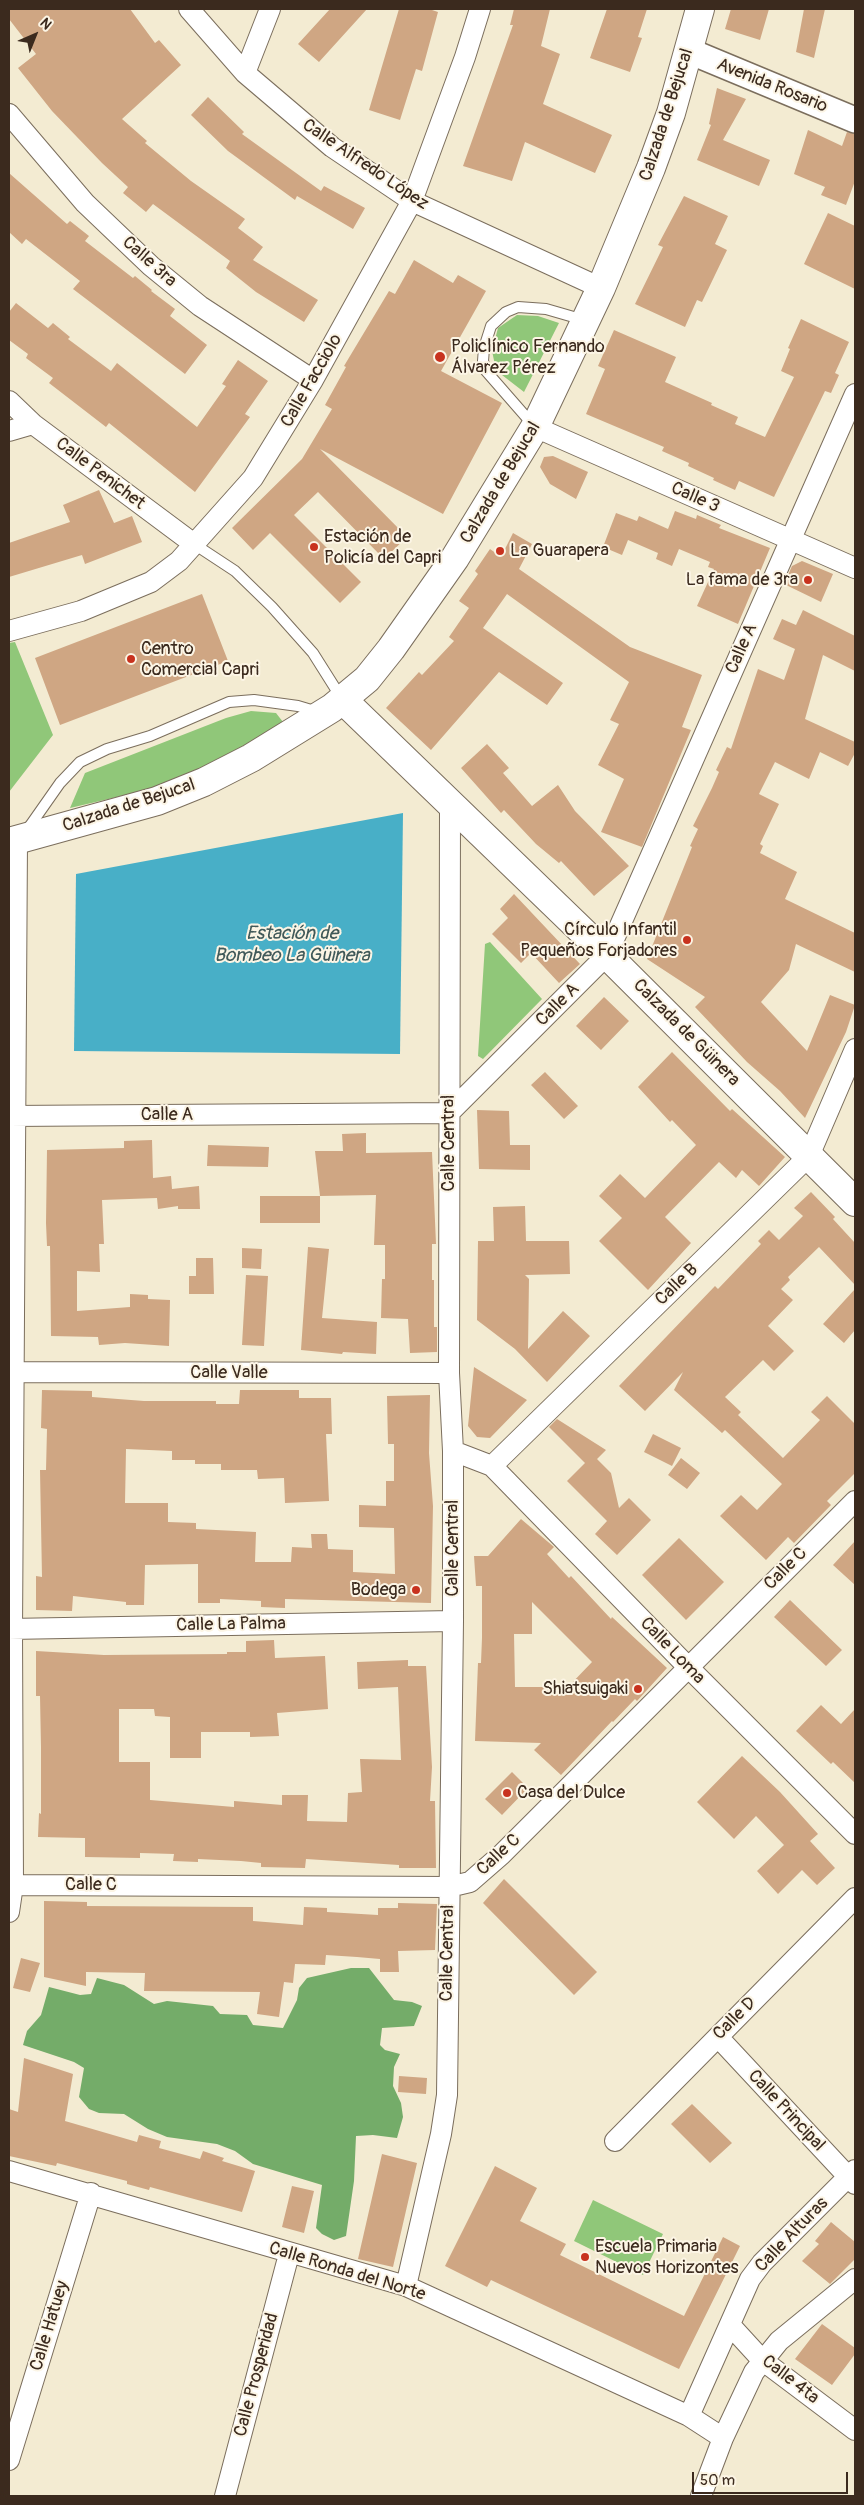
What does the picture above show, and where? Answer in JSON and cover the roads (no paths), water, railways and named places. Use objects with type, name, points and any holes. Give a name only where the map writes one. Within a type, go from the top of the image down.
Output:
[{"type":"main road","name":"Calzada de Bejucal","points":[[13,842],[157,801],[204,782],[251,758],[333,707],[367,679],[417,613],[494,498],[535,427],[601,288],[651,168],[671,112],[700,9]]},
{"type":"main road","name":"Calzada de Güinera","points":[[333,707],[450,805],[607,955],[855,1202]]},
{"type":"street","name":"Calle Alfredo López","points":[[188,9],[244,73],[332,147],[412,201],[601,288]]},
{"type":"street","points":[[244,73],[270,9]]},
{"type":"street","name":"Calle Facciolo","points":[[9,631],[81,611],[151,582],[179,560],[253,478],[313,380],[412,201],[465,58],[480,9]]},
{"type":"street","name":"Avenida Rosario","points":[[689,52],[855,120]]},
{"type":"street","name":"Calle 3ra","points":[[9,114],[86,203],[151,266],[200,306],[313,380]]},
{"type":"street","name":"Calle A","points":[[12,1116],[449,1113],[607,955],[855,394]]},
{"type":"street","name":"Calle Penichet","points":[[9,401],[33,424],[194,544]]},
{"type":"street","points":[[9,431],[33,424]]},
{"type":"street","name":"Calle 3","points":[[535,427],[790,541],[855,568]]},
{"type":"street","name":"Calle Central","points":[[406,2286],[441,2134],[447,2095],[453,1621],[452,1451],[449,1373],[450,805]]},
{"type":"street","points":[[9,1912],[11,1885],[13,842]]},
{"type":"street","name":"Calle B","points":[[492,1466],[809,1156],[855,1049]]},
{"type":"street","name":"Calle Valle","points":[[11,1372],[449,1373]]},
{"type":"street","points":[[452,1451],[492,1466]]},
{"type":"street","name":"Calle Loma","points":[[492,1466],[688,1667],[855,1834]]},
{"type":"street","name":"Calle C","points":[[11,1885],[449,1887],[470,1882],[501,1855],[855,1501]]},
{"type":"street","name":"Calle La Palma","points":[[10,1629],[453,1621]]},
{"type":"street","name":"Calle D","points":[[615,2141],[855,1898]]},
{"type":"street","name":"Calle Principal","points":[[718,2037],[853,2177]]},
{"type":"street","name":"Calle Ronda del Norte","points":[[9,2171],[91,2193],[289,2254],[406,2286],[689,2416],[723,2438]]},
{"type":"street","name":"Calle Alturas","points":[[689,2416],[750,2279],[762,2263],[853,2177]]},
{"type":"street","name":"Calle Hatuey","points":[[9,2460],[91,2193]]},
{"type":"street","name":"Calle Prosperidad","points":[[225,2496],[289,2254]]},
{"type":"street","points":[[701,2496],[723,2438],[754,2372],[762,2360],[779,2341],[855,2278]]},
{"type":"street","name":"Calle 4ta","points":[[730,2325],[762,2360],[855,2430]]},
{"type":"lane","points":[[535,427],[486,371],[483,361],[484,348],[491,326],[506,312],[518,307],[546,309],[585,320]]},
{"type":"lane","points":[[13,842],[34,822],[60,783],[80,762],[107,749],[150,736],[229,702],[263,701],[298,706],[333,707],[313,653],[272,607],[235,571],[194,544]]},
{"type":"water","name":"Estación de Bombeo La Güinera","points":[[403,813],[400,1054],[74,1051],[76,874]]},
{"type":"place","name":"Policlínico Fernando Álvarez Pérez","points":[[440,357]]},
{"type":"place","name":"Estación de Policía del Capri","points":[[314,547]]},
{"type":"place","name":"La Guarapera","points":[[500,551]]},
{"type":"place","name":"La fama de 3ra","points":[[808,580]]},
{"type":"place","name":"Centro Comercial Capri","points":[[131,659]]},
{"type":"place","name":"Círculo Infantil Pequeños Forjadores","points":[[687,940]]},
{"type":"place","name":"Bodega","points":[[416,1590]]},
{"type":"place","name":"Shiatsuigaki","points":[[638,1689]]},
{"type":"place","name":"Casa del Dulce","points":[[507,1793]]},
{"type":"place","name":"Escuela Primaria Nuevos Horizontes","points":[[585,2257]]}]
